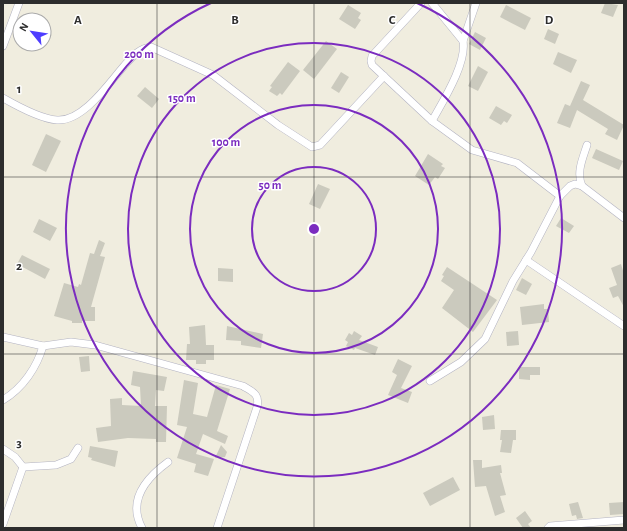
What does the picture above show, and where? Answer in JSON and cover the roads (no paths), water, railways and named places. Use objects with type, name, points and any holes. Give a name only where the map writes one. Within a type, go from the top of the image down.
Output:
[{"type":"street","points":[[3,46],[19,3]]},
{"type":"street","points":[[421,3],[372,56],[370,61],[372,65],[432,122],[472,150],[517,163],[560,196]]},
{"type":"street","points":[[432,3],[463,41]]},
{"type":"street","points":[[432,122],[462,60],[464,48],[463,41],[476,3]]},
{"type":"street","points":[[3,98],[44,117],[58,120],[69,118],[84,111],[135,55],[144,48],[151,47],[213,75],[278,125],[312,147],[320,145],[384,76]]},
{"type":"street","points":[[582,186],[580,181],[580,169],[587,145]]},
{"type":"street","points":[[430,381],[461,362],[485,339],[513,281],[526,260],[560,196],[570,186],[575,184],[582,186],[624,217]]},
{"type":"street","points":[[526,260],[624,326]]},
{"type":"street","points":[[3,337],[43,346],[71,342],[95,345],[243,386],[256,394],[259,400],[257,407],[217,528]]},
{"type":"street","points":[[3,400],[21,385],[38,363],[43,346]]},
{"type":"street","points":[[23,467],[56,465],[71,459],[78,448]]},
{"type":"street","points":[[3,449],[15,457],[23,467]]},
{"type":"street","points":[[142,528],[138,522],[136,501],[142,487],[168,462]]},
{"type":"street","points":[[3,524],[5,514],[23,467]]},
{"type":"street","points":[[548,528],[550,526],[624,520]]}]
